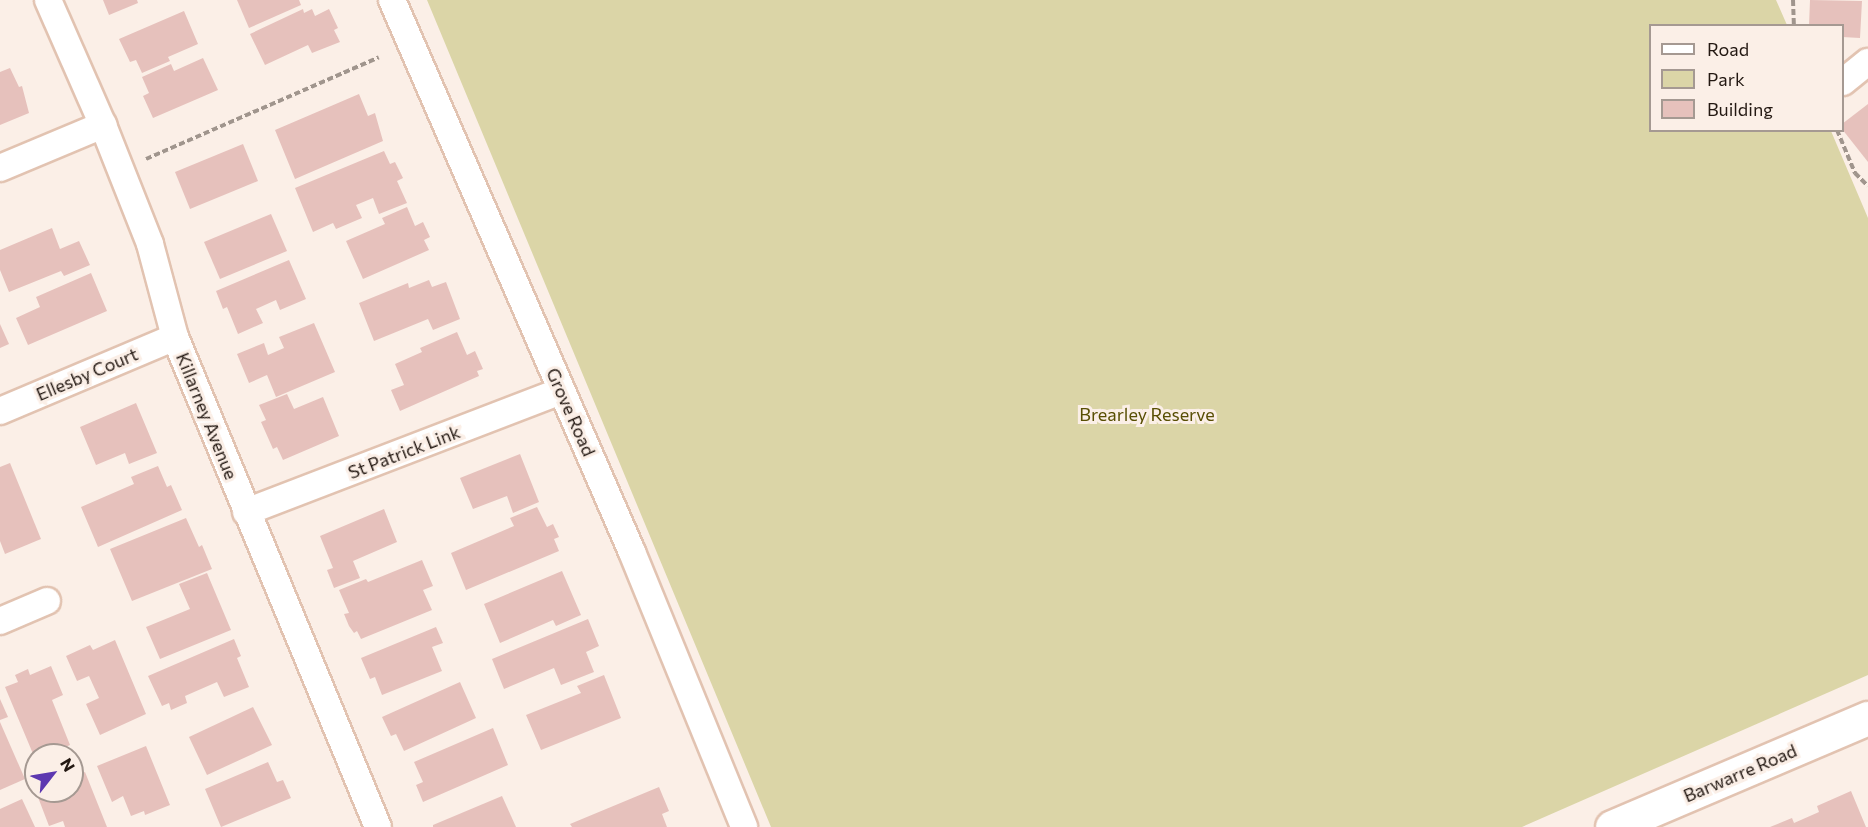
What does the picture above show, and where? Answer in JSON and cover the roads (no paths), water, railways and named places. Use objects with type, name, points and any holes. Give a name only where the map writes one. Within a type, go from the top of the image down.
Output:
[{"type":"street","name":"Killarney Avenue","points":[[48,0],[103,125],[150,244],[175,337],[378,827]]},
{"type":"street","name":"Grove Road","points":[[392,0],[632,552],[744,827]]},
{"type":"street","points":[[1844,81],[1868,62]]},
{"type":"street","points":[[0,168],[103,125]]},
{"type":"street","name":"Ellesby Court","points":[[0,411],[175,337]]},
{"type":"street","name":"St Patrick Link","points":[[246,512],[562,391]]},
{"type":"street","points":[[0,621],[47,601]]},
{"type":"street","name":"Barwarre Road","points":[[1612,827],[1868,718]]},
{"type":"park label","name":"Brearley Reserve","points":[[1147,414]]}]
